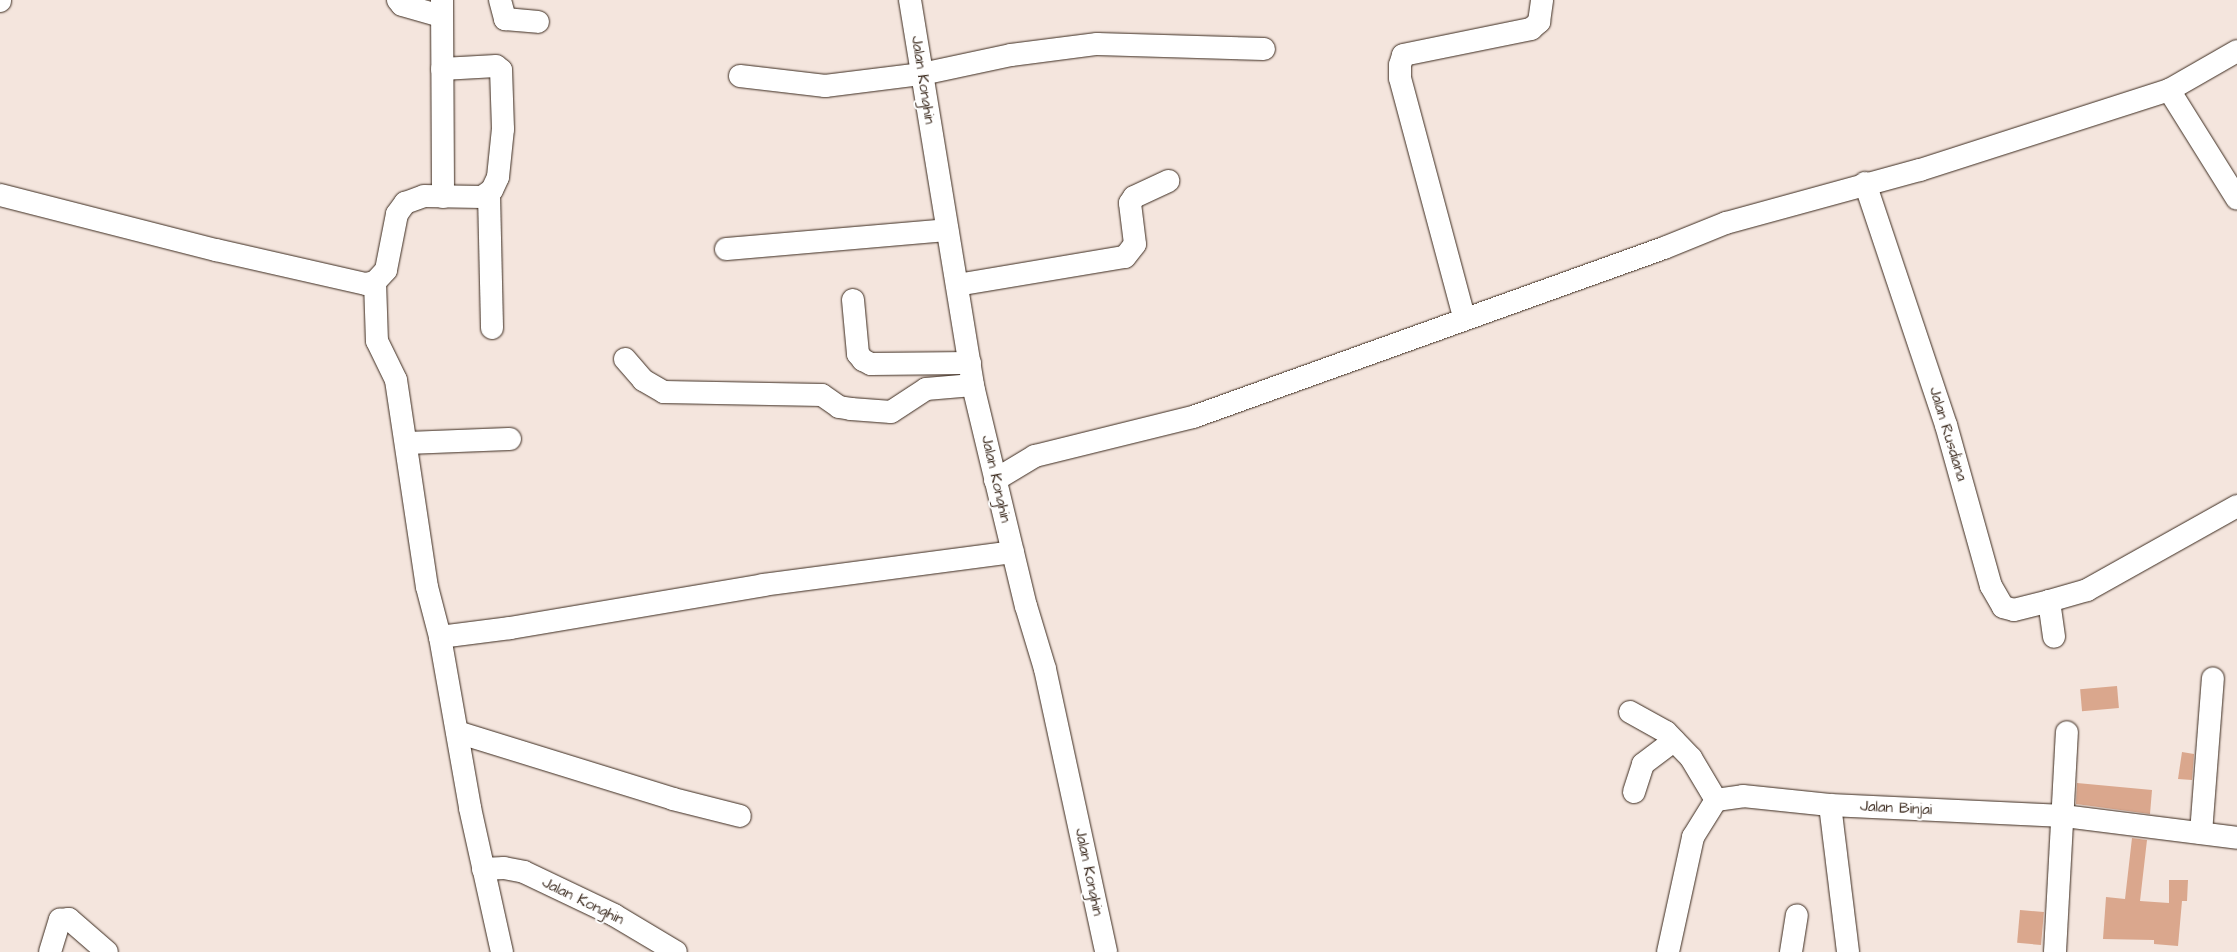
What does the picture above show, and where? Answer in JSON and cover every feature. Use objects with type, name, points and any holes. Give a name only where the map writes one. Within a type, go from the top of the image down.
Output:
[{"type":"street","points":[[398,0],[402,5],[442,8],[443,197]]},
{"type":"street","points":[[500,0],[505,19],[538,22]]},
{"type":"street","name":"Jalan Konghin","points":[[910,0],[973,385],[994,480],[1045,669],[1106,952]]},
{"type":"street","points":[[1464,317],[1400,78],[1400,65],[1403,55],[1531,29],[1540,22],[1542,0]]},
{"type":"street","points":[[740,76],[825,86],[922,74],[1011,55],[1097,44],[1264,49]]},
{"type":"street","points":[[994,480],[1035,456],[1193,416],[1464,317],[1664,248],[1726,222],[1865,183],[1920,170],[2169,90],[2237,51]]},
{"type":"street","points":[[442,69],[496,66],[500,70],[503,129],[500,168],[489,194],[492,328]]},
{"type":"street","points":[[2169,90],[2237,199]]},
{"type":"street","points":[[957,285],[1125,257],[1135,244],[1130,203],[1134,197],[1168,181]]},
{"type":"street","name":"Jalan Rusdiana","points":[[1865,183],[1946,425],[1991,586],[2003,607],[2014,610],[2049,602],[2086,590],[2237,506]]},
{"type":"street","points":[[0,195],[216,250],[366,284],[376,282],[386,270],[400,208],[410,199],[419,196],[443,197],[489,194]]},
{"type":"street","points":[[726,249],[947,230]]},
{"type":"street","points":[[376,282],[377,341],[396,380],[428,587],[440,637],[483,869],[502,952]]},
{"type":"street","points":[[853,300],[858,354],[863,360],[871,364],[970,363]]},
{"type":"street","points":[[625,360],[643,380],[664,392],[822,395],[839,407],[891,412],[926,389],[973,385]]},
{"type":"street","points":[[406,442],[510,439]]},
{"type":"street","points":[[440,637],[510,628],[763,585],[1013,552]]},
{"type":"street","points":[[2049,602],[2054,637]]},
{"type":"street","points":[[2201,833],[2214,678]]},
{"type":"street","points":[[1630,712],[1666,732],[1691,758],[1716,800],[1693,837],[1668,952]]},
{"type":"street","points":[[457,732],[673,799],[740,816]]},
{"type":"street","points":[[2055,952],[2064,816],[2067,732]]},
{"type":"street","points":[[1634,792],[1643,764],[1674,741]]},
{"type":"street","name":"Jalan Binjai","points":[[1716,800],[1743,796],[1830,805],[2064,816],[2237,838]]},
{"type":"street","points":[[1830,805],[1848,952]]},
{"type":"street","name":"Jalan Konghin","points":[[483,869],[504,868],[524,872],[614,915],[676,952]]},
{"type":"street","points":[[1791,952],[1797,915]]},
{"type":"street","points":[[50,952],[60,920],[69,919],[107,952]]},
{"type":"building","points":[[2117,686],[2119,708],[2082,711],[2080,689]]},
{"type":"building","points":[[2182,752],[2194,754],[2192,780],[2178,779]]},
{"type":"building","points":[[2077,783],[2152,790],[2150,814],[2076,804]]},
{"type":"building","points":[[2132,838],[2147,840],[2140,901],[2169,903],[2169,880],[2188,880],[2187,901],[2182,901],[2178,946],[2154,944],[2154,940],[2103,939],[2106,897],[2125,899]]},
{"type":"building","points":[[2020,910],[2044,912],[2041,945],[2017,943]]}]
